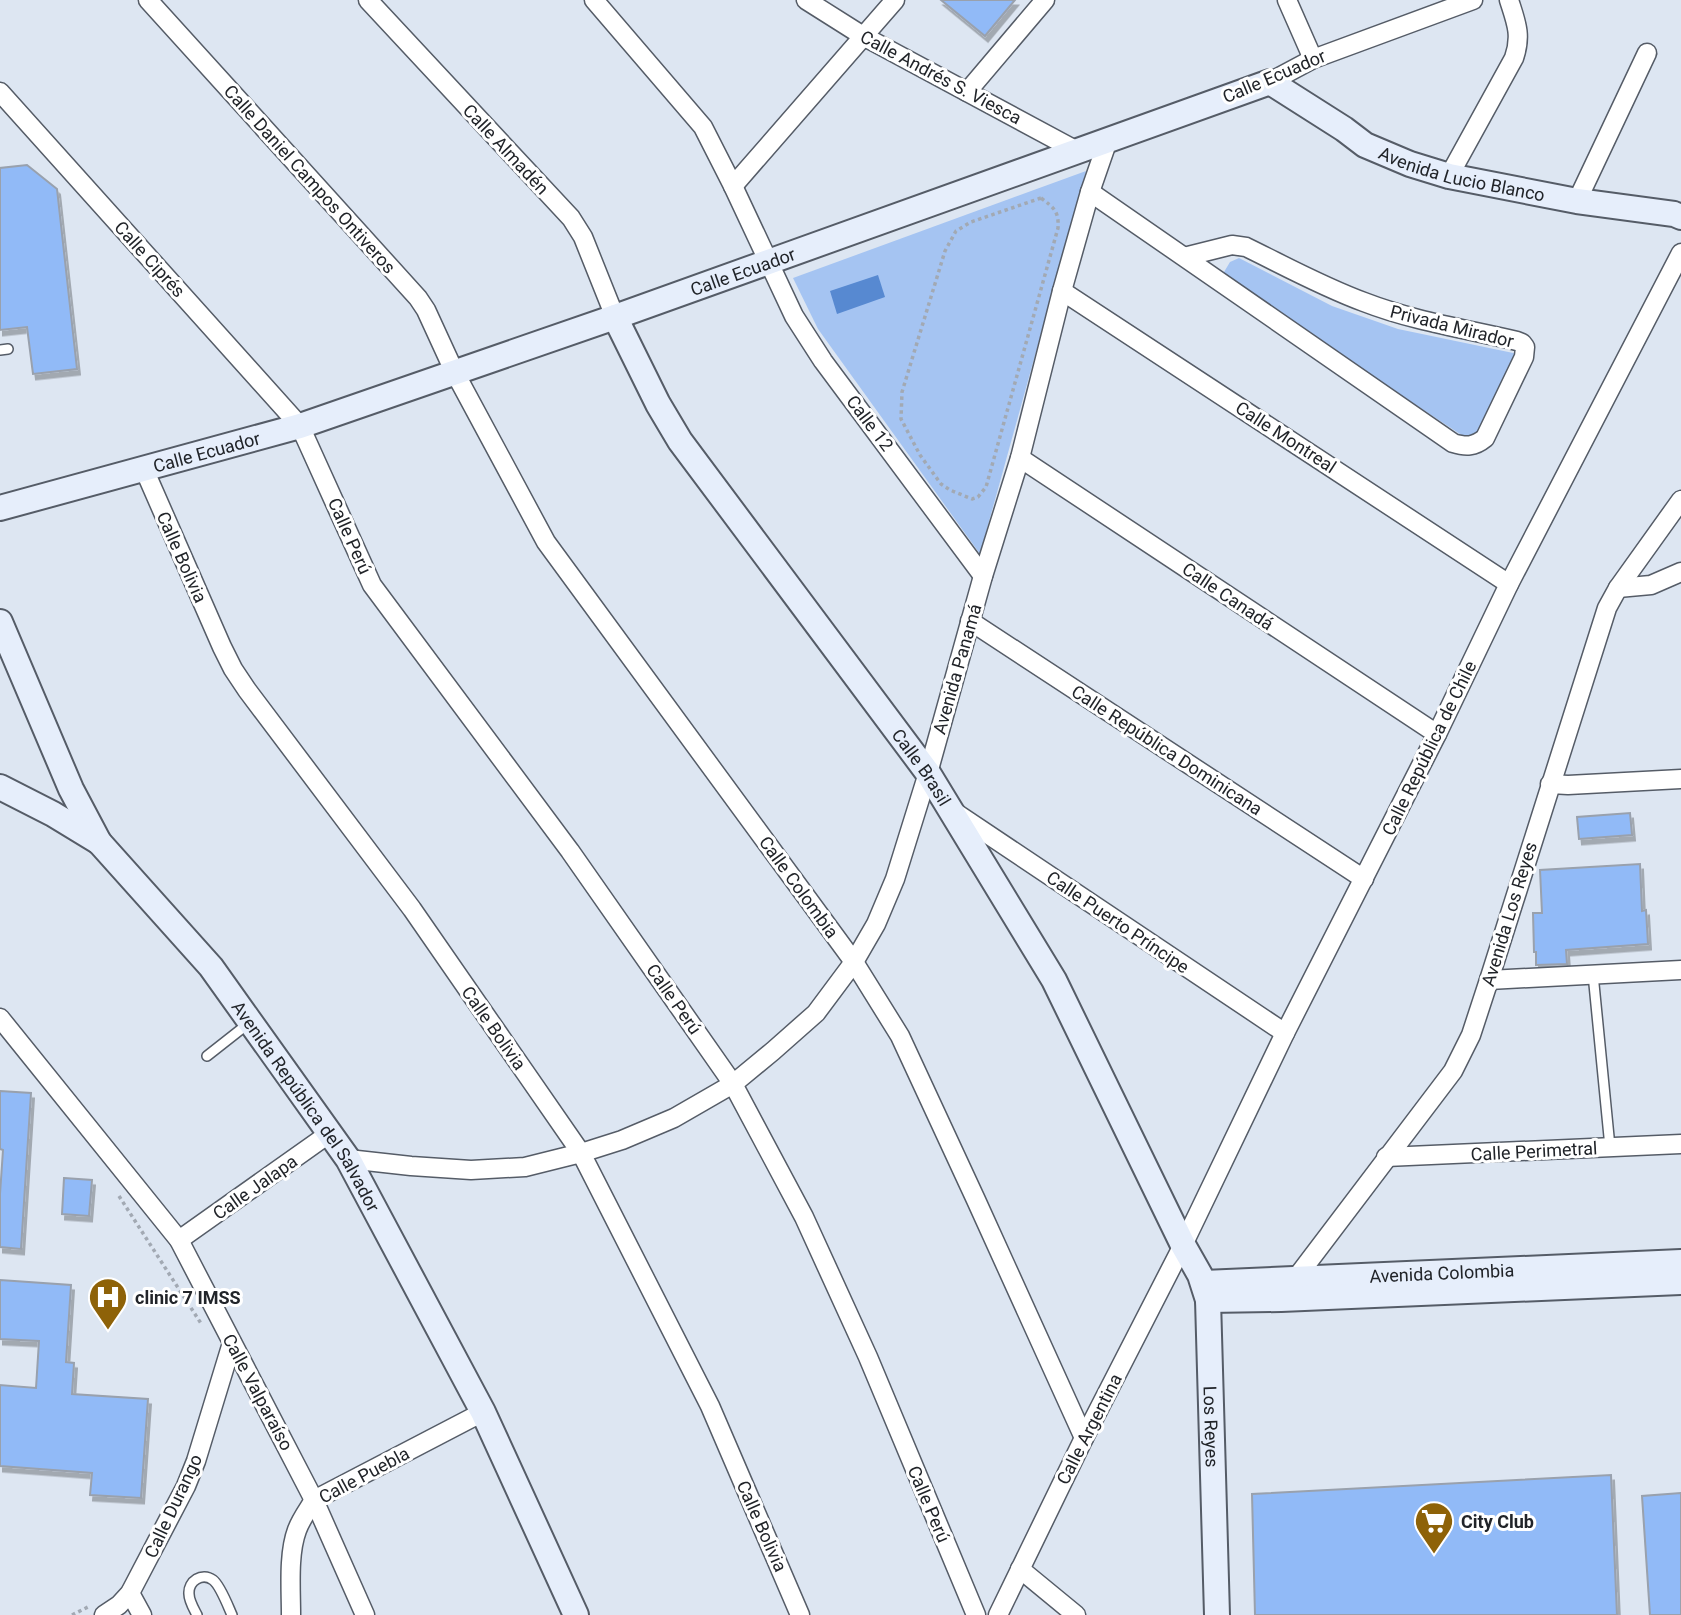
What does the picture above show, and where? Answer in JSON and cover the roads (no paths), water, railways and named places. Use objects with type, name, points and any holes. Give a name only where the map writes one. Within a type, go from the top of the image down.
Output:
[{"type":"street","name":"Calle Daniel Campos Ontiveros","points":[[148,0],[418,298],[454,371]]},
{"type":"street","points":[[374,6],[393,0]]},
{"type":"street","name":"Calle 12","points":[[594,0],[703,127],[794,316],[823,361],[983,576]]},
{"type":"street","name":"Calle Andrés S. Viesca","points":[[806,0],[863,36],[1077,151]]},
{"type":"street","points":[[733,186],[895,0]]},
{"type":"street","points":[[967,92],[1045,0]]},
{"type":"street","points":[[1287,0],[1313,59]]},
{"type":"street","name":"Calle Ecuador","points":[[0,508],[300,426],[615,317],[1270,82],[1313,59],[1473,0]]},
{"type":"street","points":[[1449,176],[1514,58],[1519,39],[1509,0]]},
{"type":"street","name":"Calle Almadén","points":[[374,6],[570,218],[583,237],[615,317]]},
{"type":"street","points":[[1577,201],[1647,53]]},
{"type":"street","name":"Avenida Lucio Blanco","points":[[1270,82],[1365,145],[1410,164],[1449,176],[1577,201],[1679,214]]},
{"type":"street","name":"Calle Ciprés","points":[[0,92],[300,426]]},
{"type":"street","name":"Avenida Panamá","points":[[348,1159],[471,1170],[525,1167],[622,1140],[674,1118],[733,1084],[816,1013],[854,962],[876,924],[895,879],[928,773],[983,576],[1020,458],[1090,192],[1108,139]]},
{"type":"street","name":"Privada Mirador","points":[[1090,192],[1184,257],[1453,443],[1465,447],[1485,438],[1524,357],[1525,347],[1517,341],[1366,303],[1246,247],[1232,245],[1184,257]]},
{"type":"street","name":"Calle República de Chile","points":[[1183,1245],[1285,1033],[1437,734],[1509,584],[1681,253]]},
{"type":"street","name":"Calle Montreal","points":[[1062,291],[1509,584]]},
{"type":"street","name":"Calle Brasil","points":[[615,317],[657,404],[680,441],[928,773],[951,810],[1054,980],[1183,1245]]},
{"type":"street","name":"Calle Colombia","points":[[454,371],[546,542],[854,962],[906,1048],[1084,1438]]},
{"type":"street","name":"Calle Perú","points":[[300,426],[372,585],[570,851],[733,1084],[810,1230],[976,1615]]},
{"type":"street","name":"Calle Canadá","points":[[1020,458],[1437,734]]},
{"type":"street","name":"Calle Bolivia","points":[[144,469],[222,647],[240,680],[412,909],[581,1153],[710,1406],[800,1615]]},
{"type":"street","name":"Avenida Los Reyes","points":[[1288,1289],[1453,1071],[1471,1035],[1601,623],[1618,588],[1681,500]]},
{"type":"street","points":[[1618,588],[1651,585],[1681,572]]},
{"type":"street","name":"Calle República Dominicana","points":[[970,621],[1364,879]]},
{"type":"street","name":"Avenida República del Salvador","points":[[0,622],[71,789],[99,842],[211,967],[348,1159],[483,1412],[576,1615]]},
{"type":"street","points":[[1550,784],[1681,779]]},
{"type":"street","points":[[0,787],[53,814],[99,842]]},
{"type":"street","name":"Calle Puerto Príncipe","points":[[951,810],[1285,1033]]},
{"type":"street","points":[[1489,980],[1681,970]]},
{"type":"street","name":"Calle Valparaíso","points":[[0,1018],[179,1240],[314,1500],[365,1615]]},
{"type":"street","name":"Calle Jalapa","points":[[179,1240],[330,1133]]},
{"type":"street","name":"Calle Perimetral","points":[[1386,1157],[1681,1144]]},
{"type":"street","name":"Los Reyes","points":[[1183,1245],[1206,1291],[1217,1615]]},
{"type":"street","name":"Calle Argentina","points":[[998,1615],[1084,1438],[1183,1245]]},
{"type":"street","name":"Avenida Colombia","points":[[1288,1289],[1681,1262]]},
{"type":"street","name":"Avenida Colombia","points":[[1206,1291],[1681,1282]]},
{"type":"street","name":"Calle Durango","points":[[98,1610],[119,1605],[130,1593],[186,1486],[232,1343]]},
{"type":"street","name":"Calle Puebla","points":[[290,1615],[296,1533],[314,1500],[483,1412]]},
{"type":"street","points":[[1020,1569],[1076,1615]]},
{"type":"street","points":[[130,1593],[142,1615]]},
{"type":"lane","points":[[1593,974],[1610,1147]]},
{"type":"lane","points":[[208,1056],[250,1022]]},
{"type":"lane","points":[[193,1614],[188,1596],[194,1580],[201,1577],[216,1582],[232,1615]]},
{"type":"place","name":"clinic 7 IMSS","points":[[108,1331]]},
{"type":"place","name":"City Club","points":[[1434,1555]]}]
